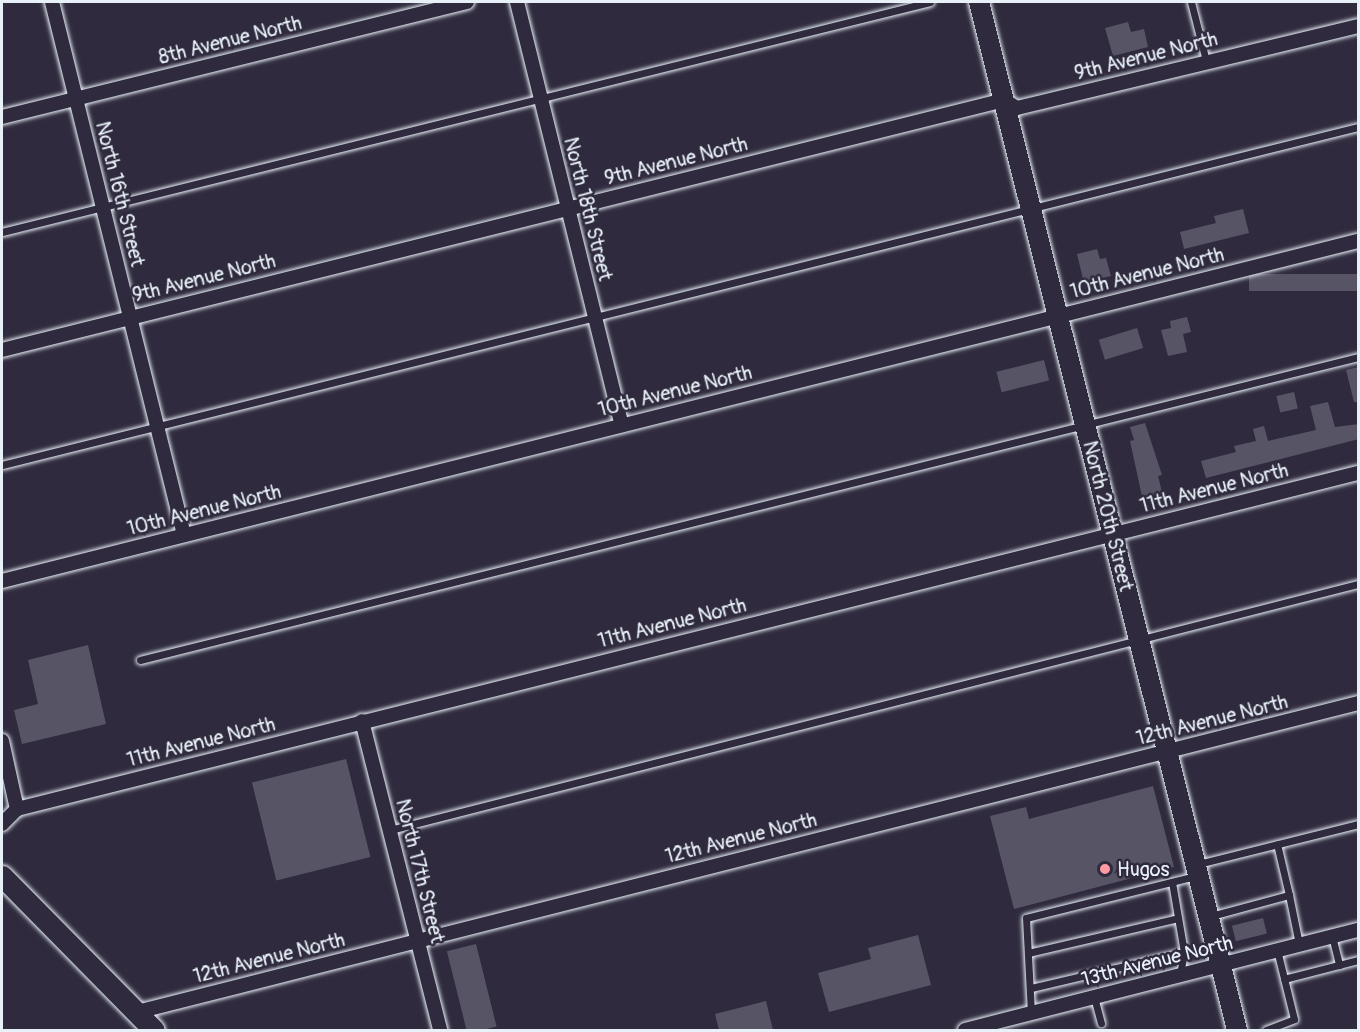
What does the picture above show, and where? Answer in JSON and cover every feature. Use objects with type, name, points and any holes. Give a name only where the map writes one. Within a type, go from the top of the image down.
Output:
[{"type":"main road","points":[[2,876],[133,1013],[154,1030]]},
{"type":"street","name":"North 16th Street","points":[[52,2],[184,535]]},
{"type":"street","name":"8th Avenue North","points":[[2,117],[467,2]]},
{"type":"street","name":"North 18th Street","points":[[517,2],[622,425]]},
{"type":"street","name":"North 20th Street","points":[[979,2],[1237,1030]]},
{"type":"street","name":"9th Avenue North","points":[[2,350],[1004,100],[1017,108],[1359,26]]},
{"type":"street","name":"10th Avenue North","points":[[2,580],[1359,241]]},
{"type":"street","name":"11th Avenue North","points":[[17,809],[1359,472]]},
{"type":"street","name":"12th Avenue North","points":[[133,1013],[1359,704]]},
{"type":"street","name":"North 17th Street","points":[[362,722],[440,1030]]},
{"type":"street","points":[[2,741],[17,809],[2,824]]},
{"type":"street","name":"13th Avenue North","points":[[966,1030],[1359,930]]},
{"type":"lane","points":[[2,232],[930,2]]},
{"type":"lane","points":[[1191,2],[1206,61]]},
{"type":"lane","points":[[2,465],[1359,127]]},
{"type":"lane","points":[[140,660],[1359,357]]},
{"type":"lane","points":[[390,830],[1359,584]]},
{"type":"lane","points":[[1031,1013],[1026,918],[1172,882],[1197,870],[1277,844],[1359,824]]},
{"type":"lane","points":[[1277,844],[1299,944]]},
{"type":"lane","points":[[1172,882],[1184,952],[1180,975]]},
{"type":"lane","points":[[1209,916],[1289,895]]},
{"type":"lane","points":[[1028,953],[1178,918]]},
{"type":"lane","points":[[1332,936],[1339,964]]},
{"type":"lane","points":[[1265,1030],[1294,1019],[1277,950]]},
{"type":"lane","points":[[1031,988],[1184,952]]},
{"type":"lane","points":[[1284,979],[1359,960]]},
{"type":"lane","points":[[1094,997],[1101,1023]]},
{"type":"building","points":[[1128,22],[1131,32],[1144,29],[1148,47],[1113,56],[1105,28]]},
{"type":"building","points":[[1243,209],[1249,233],[1184,249],[1180,232],[1216,223],[1214,216]]},
{"type":"building","points":[[1097,249],[1100,259],[1106,258],[1111,276],[1084,283],[1077,254]]},
{"type":"building","points":[[1249,274],[1358,274],[1358,291],[1249,291]]},
{"type":"building","points":[[1187,317],[1191,332],[1183,334],[1187,352],[1168,356],[1161,330],[1171,328],[1170,321]]},
{"type":"building","points":[[1137,328],[1143,348],[1105,360],[1099,340]]},
{"type":"building","points":[[1044,360],[1049,380],[1002,392],[996,372]]},
{"type":"building","points":[[1359,367],[1359,402],[1354,402],[1346,370]]},
{"type":"building","points":[[1294,392],[1298,409],[1280,413],[1276,396]]},
{"type":"building","points":[[1328,402],[1335,427],[1359,424],[1359,439],[1206,478],[1201,461],[1236,452],[1234,446],[1256,441],[1253,429],[1264,426],[1268,441],[1316,430],[1310,406]]},
{"type":"building","points":[[1145,423],[1162,475],[1158,476],[1163,496],[1143,501],[1130,441],[1134,440],[1130,427]]},
{"type":"building","points":[[88,645],[106,724],[22,744],[14,710],[38,704],[28,660]]},
{"type":"building","points":[[346,759],[370,857],[276,880],[252,782]]},
{"type":"building","points":[[1153,786],[1174,867],[1014,909],[990,816],[1026,807],[1029,819]]},
{"type":"building","points":[[1263,918],[1267,934],[1236,941],[1232,926]]},
{"type":"building","points":[[918,935],[931,985],[829,1012],[818,973],[871,959],[868,948]]},
{"type":"building","points":[[476,944],[497,1026],[482,1030],[467,1030],[447,951]]},
{"type":"building","points":[[766,1001],[773,1030],[719,1030],[715,1014]]},
{"type":"place","name":"Hugos","points":[[1105,869]]}]
